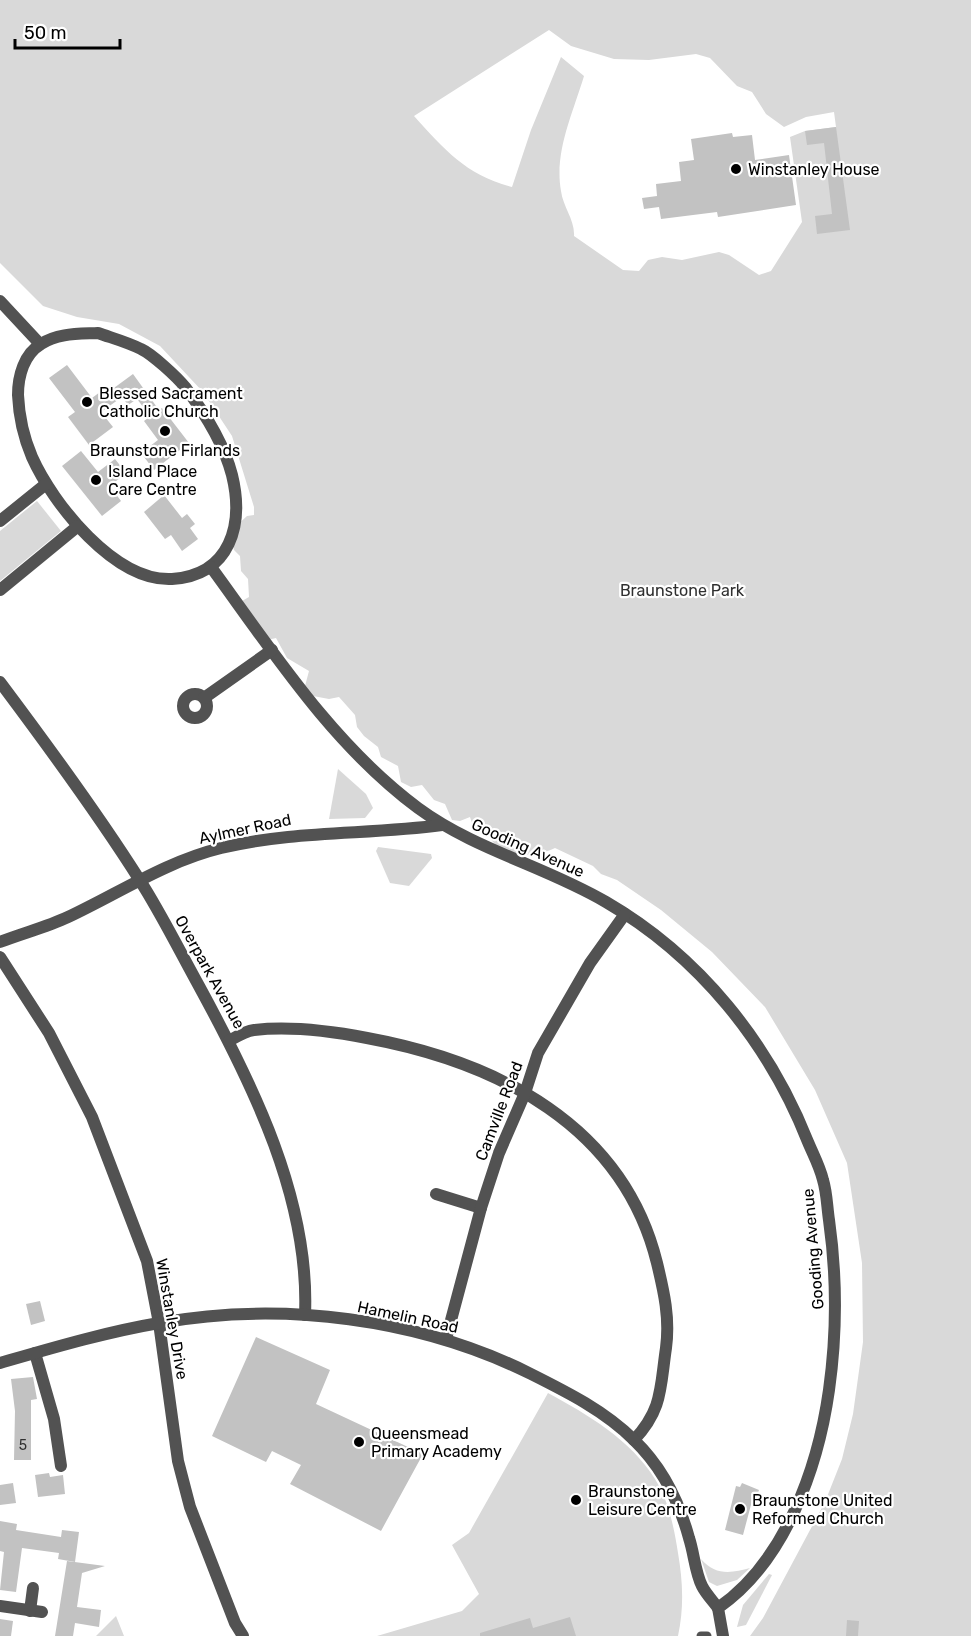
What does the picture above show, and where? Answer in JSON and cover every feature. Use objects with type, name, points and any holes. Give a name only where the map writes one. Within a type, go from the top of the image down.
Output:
[{"type":"street","points":[[0,301],[40,344]]},
{"type":"street","points":[[98,333],[142,349],[184,386],[214,432],[232,474],[237,511],[233,535],[227,550],[211,567],[172,579],[148,576],[119,562],[78,526],[46,484],[31,456],[20,421],[19,399],[22,367],[40,344],[65,334],[98,333]]},
{"type":"street","points":[[0,521],[46,484]]},
{"type":"street","points":[[0,590],[78,526]]},
{"type":"street","name":"Gooding Avenue","points":[[211,567],[272,651],[349,748],[415,806],[455,834],[553,874],[625,914],[651,932],[701,974],[746,1028],[793,1105],[824,1180],[833,1245],[836,1311],[834,1354],[820,1436],[794,1507],[773,1550],[755,1577],[718,1608]]},
{"type":"street","points":[[204,698],[272,651]]},
{"type":"street","name":"Overpark Avenue","points":[[0,682],[140,880],[229,1041],[249,1084],[284,1179],[303,1257],[306,1287],[305,1315]]},
{"type":"street","name":"Aylmer Road","points":[[0,942],[66,918],[140,880],[199,855],[273,837],[323,832],[393,831],[442,825]]},
{"type":"street","name":"Camville Road","points":[[446,1339],[481,1208],[538,1053],[590,963],[625,914]]},
{"type":"street","name":"Winstanley Drive","points":[[0,957],[49,1033],[92,1117],[147,1261],[159,1323],[178,1461],[190,1507],[235,1623],[243,1636]]},
{"type":"street","points":[[229,1041],[252,1030],[339,1033],[428,1051],[477,1070],[525,1093],[559,1114],[583,1133],[603,1156],[630,1195],[652,1240],[665,1296],[668,1316],[667,1341],[656,1411],[634,1440]]},
{"type":"street","points":[[436,1194],[481,1208]]},
{"type":"street","name":"Hamelin Road","points":[[0,1363],[159,1323],[234,1315],[305,1315],[376,1324],[446,1339],[509,1363],[558,1388],[596,1410],[634,1440],[665,1479],[674,1495],[689,1537],[702,1586],[718,1608]]},
{"type":"street","points":[[35,1353],[54,1419],[61,1466]]},
{"type":"street","points":[[0,1606],[36,1612],[33,1588]]},
{"type":"street","points":[[718,1608],[723,1636]]},
{"type":"street","points":[[701,1636],[707,1636]]},
{"type":"green space","name":"Braunstone Park","points":[[0,0],[971,0],[971,1636],[750,1636],[763,1618],[825,1502],[842,1459],[853,1414],[863,1342],[862,1263],[847,1163],[815,1090],[765,1007],[712,952],[661,910],[617,880],[601,874],[593,866],[555,848],[527,855],[507,852],[492,840],[486,831],[474,829],[470,817],[460,821],[452,820],[445,804],[434,800],[422,785],[411,787],[401,782],[398,766],[381,757],[378,747],[364,736],[357,727],[355,715],[339,697],[329,699],[313,696],[305,686],[309,671],[287,658],[276,638],[259,642],[253,636],[242,601],[249,597],[248,579],[241,571],[240,556],[234,550],[231,538],[233,529],[247,516],[254,515],[254,507],[232,436],[203,392],[160,346],[119,324],[77,317],[43,306],[0,263]],"holes":[[[549,30],[571,46],[614,59],[649,60],[696,54],[710,58],[737,86],[752,92],[766,114],[784,127],[806,117],[834,112],[836,127],[805,131],[790,137],[802,222],[771,271],[759,275],[729,255],[719,252],[682,260],[662,257],[648,260],[639,271],[623,270],[574,236],[573,224],[561,191],[560,162],[562,147],[584,76],[561,57],[531,130],[512,187],[482,176],[457,160],[414,116]]]},
{"type":"green space","points":[[37,501],[61,531],[0,581],[0,531]]},
{"type":"green space","points":[[338,769],[366,794],[373,808],[365,818],[329,819]]},
{"type":"green space","points":[[378,847],[431,854],[432,858],[409,886],[390,883],[376,851]]},
{"type":"green space","name":"Braunstone Leisure Centre","points":[[548,1393],[593,1419],[621,1440],[645,1465],[660,1487],[675,1534],[680,1564],[682,1605],[678,1636],[377,1636],[462,1611],[479,1594],[452,1545],[469,1533]]},
{"type":"green space","points":[[701,1559],[718,1571],[730,1572],[750,1568],[737,1580],[717,1586],[709,1582]]},
{"type":"green space","points":[[769,1574],[772,1575],[746,1625],[737,1627],[743,1605]]},
{"type":"green space","points":[[116,1616],[124,1636],[96,1636]]},
{"type":"building","points":[[836,127],[850,230],[817,234],[815,216],[832,214],[824,143],[807,145],[805,131]]},
{"type":"building","name":"Winstanley House","points":[[732,133],[733,137],[752,135],[755,160],[789,155],[796,205],[718,217],[717,212],[661,219],[659,207],[644,209],[642,198],[657,196],[656,184],[681,181],[679,162],[694,160],[691,139]]},
{"type":"building","points":[[67,365],[92,398],[100,392],[103,396],[133,374],[159,410],[162,408],[189,443],[154,470],[141,453],[158,440],[144,421],[150,416],[137,399],[128,405],[122,397],[101,412],[113,427],[89,445],[68,417],[75,412],[49,378]]},
{"type":"building","name":"Island Place Care Centre","points":[[81,451],[98,472],[115,459],[126,473],[110,486],[121,501],[102,516],[62,466]]},
{"type":"building","points":[[164,495],[182,518],[187,514],[195,524],[190,528],[198,539],[182,551],[171,535],[165,539],[144,512]]},
{"type":"building","points":[[40,1301],[45,1321],[31,1325],[26,1304]]},
{"type":"building","points":[[256,1337],[330,1370],[316,1404],[423,1454],[381,1531],[290,1484],[301,1465],[272,1451],[266,1462],[212,1436]]},
{"type":"building","points":[[33,1377],[37,1399],[31,1400],[31,1460],[14,1460],[15,1411],[11,1379]]},
{"type":"building","points":[[49,1473],[50,1477],[63,1475],[65,1494],[38,1497],[35,1475]]},
{"type":"building","points":[[13,1483],[16,1503],[0,1505],[0,1485]]},
{"type":"building","name":"Braunstone United Reformed Church","points":[[742,1483],[759,1490],[755,1501],[752,1501],[743,1535],[725,1530],[736,1486],[740,1487]]},
{"type":"building","points":[[0,1521],[17,1524],[16,1530],[61,1537],[62,1530],[79,1532],[75,1562],[58,1559],[59,1553],[22,1548],[16,1592],[0,1590],[4,1552],[0,1551]]},
{"type":"building","points":[[67,1561],[105,1566],[82,1573],[77,1607],[101,1610],[99,1627],[75,1623],[73,1636],[55,1636]]},
{"type":"building","points":[[570,1617],[576,1636],[480,1636],[480,1633],[530,1618],[533,1628]]},
{"type":"building","points":[[0,1619],[13,1621],[11,1636],[0,1636]]},
{"type":"building","points":[[847,1620],[859,1621],[858,1636],[846,1636]]},
{"type":"place","name":"Winstanley House","points":[[736,169]]},
{"type":"place","name":"Blessed Sacrament Catholic Church","points":[[87,402]]},
{"type":"place","name":"Braunstone Firlands","points":[[165,431]]},
{"type":"place","name":"Island Place Care Centre","points":[[96,480]]},
{"type":"place","name":"Queensmead Primary Academy","points":[[359,1442]]},
{"type":"place","name":"Braunstone Leisure Centre","points":[[576,1500]]},
{"type":"place","name":"Braunstone United Reformed Church","points":[[740,1509]]}]
